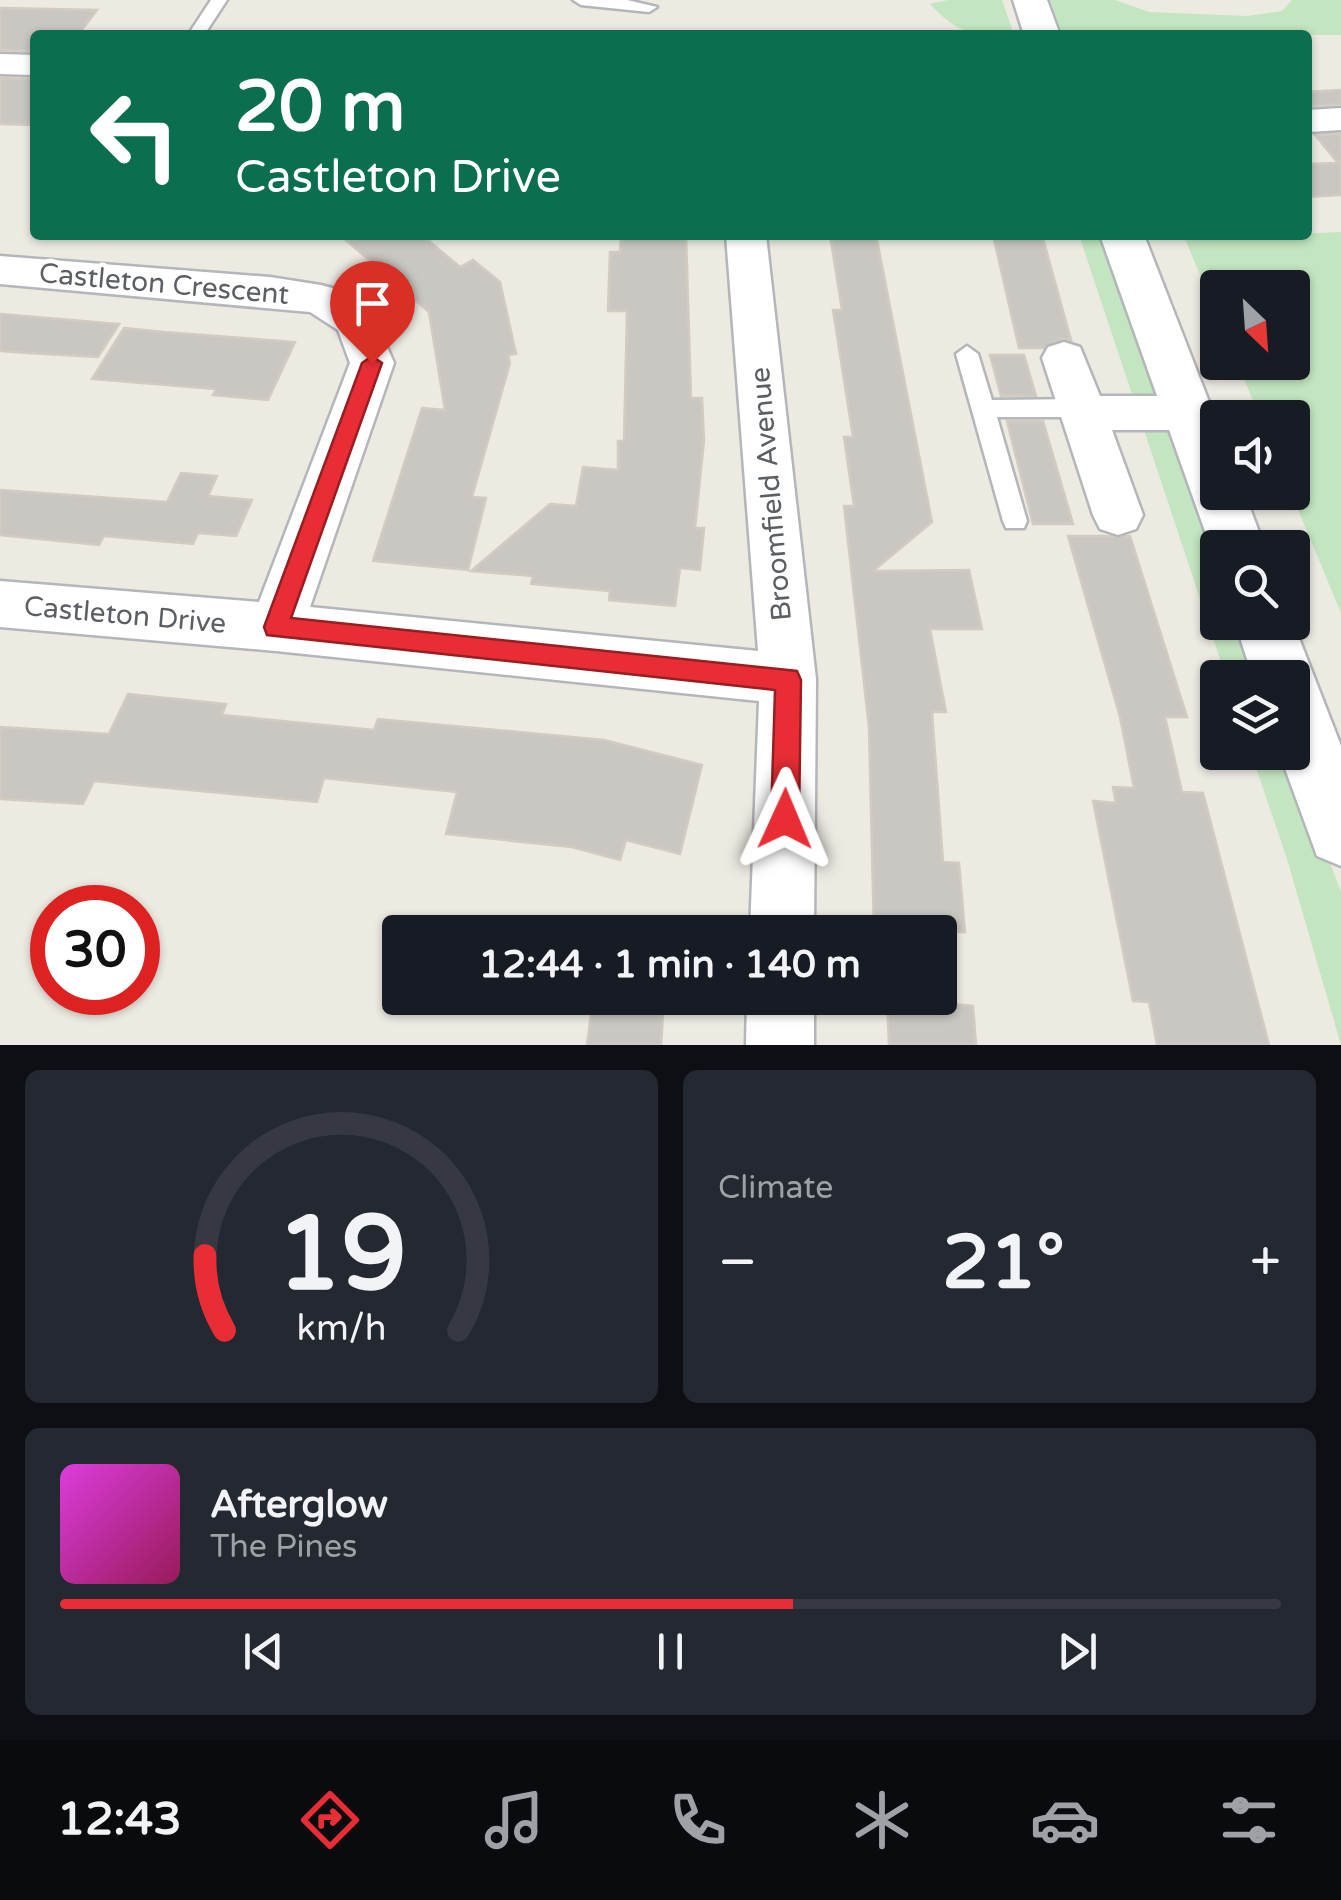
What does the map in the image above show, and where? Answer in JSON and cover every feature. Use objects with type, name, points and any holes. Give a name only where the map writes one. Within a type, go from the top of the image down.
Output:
[{"type":"street","points":[[1030,0],[1040,30]]},
{"type":"street","points":[[0,64],[30,65]]},
{"type":"street","points":[[1312,121],[1341,119]]},
{"type":"street","name":"Broomfield Avenue","points":[[746,240],[788,680],[782,915]]},
{"type":"street","points":[[1124,240],[1230,530]]},
{"type":"street","name":"Castleton Crescent","points":[[0,270],[270,291],[321,300],[356,321],[372,363],[276,627]]},
{"type":"street","points":[[1064,358],[1118,515]]},
{"type":"street","points":[[1082,411],[1187,412]]},
{"type":"street","name":"Castleton Drive","points":[[0,604],[276,627],[788,680]]},
{"type":"street","points":[[1310,748],[1341,832]]},
{"type":"street","points":[[780,1045],[781,1015]]},
{"type":"lane","points":[[199,30],[219,0]]},
{"type":"lane","points":[[581,0],[649,7]]},
{"type":"lane","points":[[967,354],[1016,521]]},
{"type":"lane","points":[[984,409],[1082,411]]},
{"type":"green space","points":[[1002,0],[1012,30],[965,30],[949,22],[930,4]]},
{"type":"green space","points":[[1050,0],[1115,0],[1149,12],[1247,16],[1282,11],[1292,0],[1341,0],[1341,35],[1312,35],[1312,30],[1061,30]]},
{"type":"green space","points":[[1341,232],[1341,613],[1310,539],[1310,530],[1306,530],[1298,510],[1310,510],[1310,400],[1253,400],[1244,380],[1310,380],[1310,270],[1200,270],[1200,275],[1185,240],[1312,240],[1312,233]]},
{"type":"green space","points":[[1081,240],[1100,240],[1207,530],[1200,530],[1200,599]]},
{"type":"green space","points":[[1214,640],[1248,640],[1255,660],[1220,660]]},
{"type":"green space","points":[[1257,770],[1295,770],[1341,892],[1341,1045]]},
{"type":"building","points":[[0,8],[97,10],[82,30],[30,30],[30,51],[0,50]]},
{"type":"building","points":[[0,78],[30,79],[30,125],[0,124]]},
{"type":"building","points":[[1341,90],[1341,104],[1312,106],[1312,92]]},
{"type":"building","points":[[1341,134],[1341,195],[1312,197],[1312,164],[1338,163],[1315,135]]},
{"type":"building","points":[[346,240],[428,240],[460,267],[473,260],[500,282],[516,354],[508,355],[510,363],[472,497],[486,498],[468,570],[373,561],[422,408],[445,410],[429,312]]},
{"type":"building","points":[[621,240],[686,240],[691,398],[702,398],[704,440],[695,528],[704,528],[700,570],[680,568],[675,606],[609,600],[610,591],[531,584],[533,576],[471,571],[550,504],[576,506],[583,467],[618,470],[618,441],[624,441],[627,311],[608,311],[610,252],[620,252]]},
{"type":"building","points":[[831,240],[877,240],[932,522],[873,571],[969,570],[982,629],[930,629],[946,712],[932,712],[943,862],[959,863],[965,932],[957,932],[957,915],[874,915],[869,727],[844,506],[854,506],[844,437],[853,437],[833,310],[842,310]]},
{"type":"building","points":[[994,240],[1043,240],[1071,340],[1063,338],[1043,348],[1019,348]]},
{"type":"building","points":[[0,314],[119,324],[98,357],[0,351]]},
{"type":"building","points":[[124,328],[295,342],[268,400],[213,395],[216,389],[92,379]]},
{"type":"building","points":[[990,355],[1024,355],[1036,396],[1001,396]]},
{"type":"building","points":[[1007,421],[1043,421],[1073,524],[1033,524]]},
{"type":"building","points":[[181,473],[217,476],[208,496],[252,500],[236,536],[198,533],[193,544],[104,536],[99,545],[0,535],[0,490],[167,502]]},
{"type":"building","points":[[1068,536],[1130,536],[1187,717],[1165,717],[1182,792],[1203,793],[1269,1045],[1157,1045],[1149,1002],[1133,1001],[1093,801],[1116,803],[1113,787],[1134,788],[1120,717]]},
{"type":"building","points":[[128,694],[226,704],[222,715],[374,730],[378,719],[604,740],[702,765],[680,854],[626,840],[620,860],[572,847],[446,834],[457,792],[324,778],[317,802],[94,781],[83,804],[0,799],[0,727],[109,734]]},
{"type":"building","points":[[957,1005],[973,1006],[976,1045],[889,1045],[888,1015],[957,1015]]},
{"type":"building","points":[[591,1015],[663,1015],[661,1045],[587,1045]]},
{"type":"route","points":[[372,363],[276,627],[788,680],[785,819]]}]
